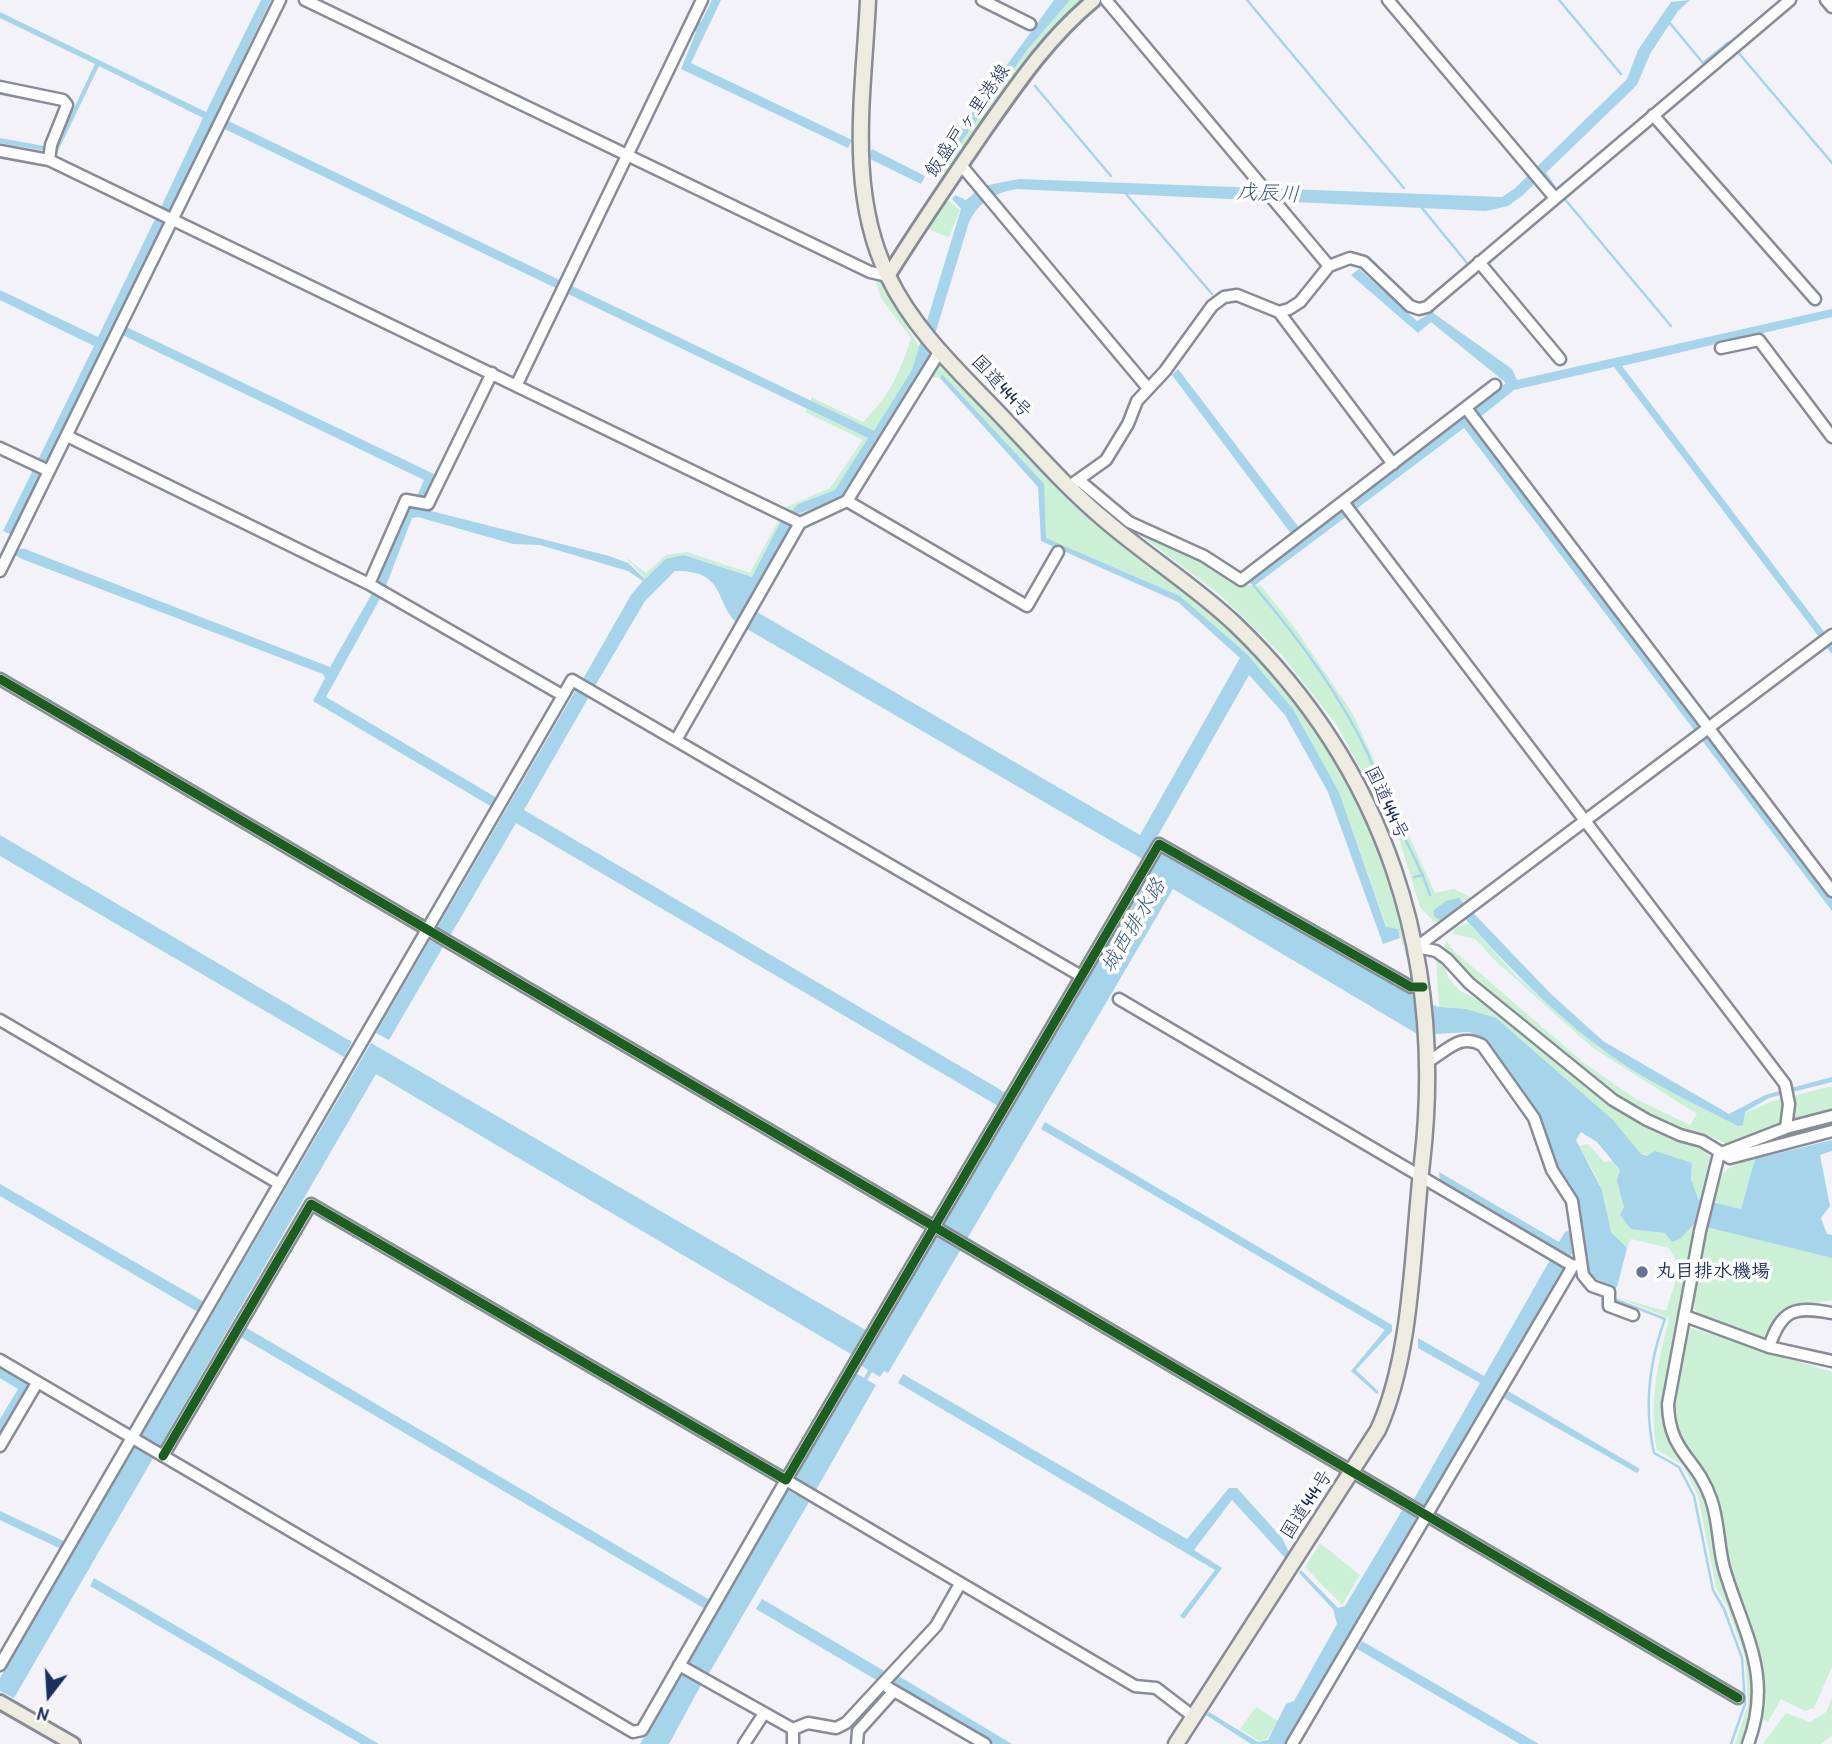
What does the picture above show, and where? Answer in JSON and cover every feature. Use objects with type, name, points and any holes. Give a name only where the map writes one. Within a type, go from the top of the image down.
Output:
[{"type":"highway","name":"国道444号","points":[[868,0],[862,188],[876,248],[888,276],[914,320],[940,351],[1074,484],[1107,523],[1234,624],[1282,672],[1320,722],[1358,786],[1384,839],[1417,947],[1429,1054],[1420,1176],[1394,1392],[1378,1430],[1176,1744]]},
{"type":"main road","name":"飯盛戸ヶ里港線","points":[[888,276],[961,165],[1050,42],[1067,22],[1094,0]]},
{"type":"main road","points":[[0,1702],[73,1744]]},
{"type":"street","points":[[0,571],[44,469],[67,436],[280,0]]},
{"type":"street","points":[[305,0],[870,272],[888,276]]},
{"type":"street","points":[[517,384],[702,0]]},
{"type":"street","points":[[982,0],[1030,24]]},
{"type":"street","points":[[1106,0],[1329,266]]},
{"type":"street","points":[[1388,0],[1542,183],[1558,195]]},
{"type":"street","points":[[1279,312],[1300,302],[1329,266],[1350,258],[1364,262],[1410,306],[1419,309],[1427,307],[1790,0]]},
{"type":"street","points":[[1826,0],[1832,7]]},
{"type":"street","points":[[0,87],[63,100],[67,105],[50,153]]},
{"type":"street","points":[[1653,115],[1815,299]]},
{"type":"street","points":[[0,151],[50,153],[174,220],[800,523]]},
{"type":"street","points":[[961,165],[1147,387]]},
{"type":"street","points":[[1479,262],[1560,359]]},
{"type":"street","points":[[1393,464],[1279,312],[1237,295],[1224,297],[1212,306],[1165,371],[1147,387],[1106,460],[1074,484],[1129,522],[1204,556],[1241,580],[1342,502],[1393,464],[1466,408],[1495,385]]},
{"type":"street","points":[[1721,348],[1759,340],[1832,437]]},
{"type":"street","points":[[676,740],[800,523],[847,501],[940,351]]},
{"type":"street","points":[[369,584],[406,500],[428,504],[492,373]]},
{"type":"street","points":[[1466,408],[1832,891]]},
{"type":"street","points":[[67,436],[369,584],[562,695]]},
{"type":"street","points":[[0,448],[44,469]]},
{"type":"street","points":[[847,501],[1027,606],[1058,552]]},
{"type":"street","points":[[1342,502],[1785,1084],[1789,1104],[1786,1128]]},
{"type":"street","points":[[1417,947],[1831,636]]},
{"type":"street","points":[[0,679],[1738,1698]]},
{"type":"street","points":[[0,1665],[572,680],[1081,976]]},
{"type":"street","points":[[0,1360],[633,1732],[642,1730],[854,1361],[936,1228],[1159,844],[1411,987],[1423,990]]},
{"type":"street","points":[[1417,947],[1436,951],[1447,959],[1469,983],[1613,1100],[1680,1135],[1702,1141],[1719,1154],[1730,1157],[1832,1131]]},
{"type":"street","points":[[1119,999],[1560,1258],[1577,1265]]},
{"type":"street","points":[[0,1020],[278,1183]]},
{"type":"street","points":[[1429,1054],[1460,1040],[1469,1039],[1482,1045],[1534,1118],[1552,1170],[1572,1201],[1577,1265],[1592,1286],[1609,1292],[1609,1306],[1633,1315]]},
{"type":"street","points":[[1719,1154],[1786,1128],[1832,1116]]},
{"type":"street","points":[[1719,1154],[1700,1231],[1668,1404],[1668,1427],[1675,1443],[1694,1465],[1711,1499],[1724,1567],[1745,1625],[1758,1677],[1760,1702],[1748,1744]]},
{"type":"street","points":[[162,1456],[311,1204],[1135,1686],[1156,1688],[1169,1701],[1194,1717]]},
{"type":"street","points":[[1292,1744],[1577,1265]]},
{"type":"street","points":[[1769,1346],[1776,1326],[1785,1315],[1811,1309],[1832,1313]]},
{"type":"street","points":[[1685,1316],[1769,1346],[1832,1361]]},
{"type":"street","points":[[0,1446],[37,1382]]},
{"type":"street","points":[[680,1665],[763,1715],[793,1729],[808,1723],[836,1728],[846,1723],[936,1626],[960,1584]]},
{"type":"street","points":[[882,1685],[985,1744]]},
{"type":"street","points":[[857,1744],[858,1731],[894,1691]]},
{"type":"street","points":[[744,1744],[763,1715]]},
{"type":"street","points":[[793,1729],[793,1744]]},
{"type":"green space","points":[[1070,0],[1083,0],[1036,47],[943,180],[937,176],[1028,49]]},
{"type":"green space","points":[[945,198],[960,210],[949,237],[927,229]]},
{"type":"green space","points":[[875,279],[881,281],[919,347],[912,371],[874,432],[811,401],[811,397],[863,422],[893,383],[911,338],[881,298]]},
{"type":"green space","points":[[927,349],[930,351],[924,377],[843,501],[797,517],[785,511],[784,508],[830,488],[863,440],[805,412],[807,409],[868,438],[835,490],[798,504],[792,512],[796,514],[842,499],[921,377]]},
{"type":"green space","points":[[941,360],[1023,449],[1087,513],[1231,629],[1267,664],[1299,703],[1327,744],[1373,833],[1404,929],[1413,978],[1398,929],[1387,928],[1339,792],[1293,709],[1247,654],[1180,596],[1046,538],[1043,484],[942,374],[940,378],[932,377]]},
{"type":"green space","points":[[781,516],[797,525],[740,625],[782,520],[752,577],[684,555],[646,579],[625,557],[646,573],[666,555],[687,552],[750,573]]},
{"type":"green space","points":[[1131,528],[1199,558],[1240,584],[1261,586],[1295,628],[1353,714],[1435,893],[1454,889],[1472,898],[1464,901],[1459,898],[1435,916],[1441,921],[1434,922],[1420,907],[1399,839],[1336,724],[1281,654],[1219,594]]},
{"type":"green space","points":[[1468,923],[1517,977],[1599,1048],[1743,1125],[1744,1113],[1773,1101],[1832,1086],[1832,1111],[1794,1121],[1793,1102],[1784,1121],[1773,1128],[1832,1119],[1832,1126],[1761,1144],[1751,1137],[1731,1146],[1705,1134],[1684,1132],[1664,1124],[1623,1101],[1468,978],[1444,946],[1447,941],[1454,951],[1583,1062],[1634,1098],[1690,1125],[1697,1114],[1593,1048],[1475,939],[1453,934],[1454,929]]},
{"type":"green space","points":[[1436,959],[1443,962],[1448,977],[1460,991],[1494,1007],[1602,1098],[1661,1133],[1698,1146],[1710,1157],[1711,1175],[1704,1201],[1697,1199],[1691,1179],[1692,1163],[1641,1154],[1613,1120],[1466,1009],[1439,1007]]},
{"type":"green space","points":[[1588,1144],[1604,1162],[1613,1161],[1620,1170],[1618,1181],[1624,1208],[1620,1215],[1631,1228],[1665,1233],[1673,1242],[1680,1239],[1693,1224],[1697,1225],[1664,1398],[1664,1427],[1672,1444],[1692,1466],[1709,1499],[1756,1678],[1757,1706],[1745,1744],[1735,1744],[1748,1705],[1745,1657],[1727,1606],[1716,1588],[1698,1496],[1683,1465],[1657,1450],[1654,1400],[1669,1318],[1616,1297],[1666,1311],[1680,1267],[1669,1248],[1631,1239],[1627,1248],[1614,1235],[1600,1184],[1579,1146]]},
{"type":"green space","points":[[1755,1159],[1741,1209],[1712,1203],[1724,1172]]},
{"type":"green space","points":[[1707,1227],[1832,1258],[1832,1300],[1791,1308],[1776,1319],[1763,1338],[1699,1317],[1691,1301]]},
{"type":"green space","points":[[1688,1327],[1832,1372],[1832,1667],[1814,1708],[1805,1711],[1781,1699],[1768,1722],[1761,1719],[1766,1705],[1762,1678],[1746,1614],[1728,1568],[1716,1501],[1699,1462],[1678,1439],[1673,1406]]},
{"type":"green space","points":[[1320,1543],[1360,1575],[1342,1605],[1305,1567]]},
{"type":"green space","points":[[1832,1698],[1832,1735],[1821,1744],[1763,1744],[1786,1713],[1810,1722],[1826,1712]]},
{"type":"green space","points":[[1256,1707],[1278,1721],[1267,1739],[1259,1741],[1240,1729]]},
{"type":"water","name":"戊辰川","points":[[261,0],[271,0],[216,115],[874,431],[912,370],[961,209],[952,199],[955,195],[966,200],[983,186],[1019,179],[1502,197],[1514,189],[1627,79],[1638,50],[1671,2],[1690,0],[1678,11],[1650,54],[1637,85],[1523,195],[1508,206],[1486,211],[1016,189],[1000,193],[978,209],[969,222],[922,377],[842,500],[796,514],[791,512],[798,504],[835,490],[868,438],[212,123],[169,211],[161,207],[203,118],[99,66],[57,153],[0,143],[0,138],[55,148],[95,64],[0,18],[0,12],[206,112]]},
{"type":"water","points":[[712,0],[721,0],[691,63],[852,140],[848,148],[681,69],[696,32],[692,29],[696,20],[701,22]]},
{"type":"water","points":[[1054,0],[1070,0],[1028,49],[937,176],[930,171]]},
{"type":"water","points":[[872,149],[925,176],[921,184],[868,158]]},
{"type":"water","points":[[156,217],[164,221],[116,322],[434,474],[436,479],[427,498],[417,496],[424,480],[112,330],[12,535],[3,531],[94,346],[0,300],[0,290],[98,337]]},
{"type":"water","points":[[1359,269],[1417,321],[1432,312],[1512,369],[1517,380],[1832,309],[1832,317],[1622,366],[1832,642],[1832,654],[1614,367],[1514,390],[1473,423],[1832,897],[1832,911],[1464,428],[1254,586],[1248,582],[1506,383],[1431,322],[1418,333],[1351,275]]},
{"type":"water","points":[[1178,369],[1300,529],[1292,535],[1172,375]]},
{"type":"water","points":[[942,374],[1044,484],[1046,538],[1180,596],[1247,654],[1293,709],[1339,792],[1386,927],[1398,929],[1400,938],[1383,944],[1328,792],[1285,715],[1249,675],[1144,860],[747,629],[757,612],[1140,835],[1240,658],[1178,602],[1041,541],[1038,487],[940,378]]},
{"type":"water","points":[[411,506],[609,556],[628,563],[645,579],[666,559],[684,555],[752,577],[782,519],[791,523],[791,531],[738,624],[711,582],[692,572],[675,571],[645,601],[595,686],[583,679],[631,595],[643,581],[628,571],[540,545],[513,544],[418,517],[412,518],[386,586],[377,582],[405,511]]},
{"type":"water","points":[[15,548],[25,549],[330,667],[374,590],[382,595],[326,697],[497,798],[492,807],[313,701],[325,678],[323,674],[22,559],[13,554]]},
{"type":"water","points":[[577,688],[590,695],[524,810],[1006,1093],[998,1106],[516,823],[450,936],[437,928]]},
{"type":"water","points":[[0,835],[352,1042],[344,1057],[0,856]]},
{"type":"water","name":"城西排水路","points":[[1162,850],[1418,999],[1439,1007],[1466,1009],[1496,1018],[1613,1120],[1641,1154],[1647,1156],[1655,1151],[1692,1163],[1691,1179],[1698,1199],[1741,1209],[1755,1159],[1832,1140],[1832,1151],[1820,1155],[1830,1206],[1821,1218],[1827,1234],[1832,1235],[1832,1258],[1694,1224],[1680,1239],[1672,1242],[1665,1233],[1631,1229],[1620,1215],[1624,1207],[1617,1181],[1620,1170],[1597,1142],[1581,1132],[1576,1140],[1602,1190],[1611,1232],[1627,1248],[1617,1287],[1593,1278],[1587,1269],[1576,1198],[1558,1170],[1540,1118],[1483,1038],[1469,1032],[1419,1035],[1173,889],[888,1373],[884,1371],[880,1377],[872,1372],[867,1380],[876,1385],[816,1490],[794,1478],[854,1372],[864,1378],[868,1370],[859,1364],[861,1360],[376,1074],[14,1698],[0,1691],[0,1678],[371,1043],[876,1336]]},
{"type":"water","points":[[1459,898],[1550,993],[1603,1041],[1729,1114],[1765,1095],[1832,1077],[1832,1082],[1769,1098],[1745,1112],[1743,1125],[1738,1126],[1649,1080],[1599,1047],[1525,982],[1457,910],[1441,921],[1434,916],[1434,910],[1446,901]]},
{"type":"water","points":[[430,940],[443,947],[389,1040],[376,1033]]},
{"type":"water","points":[[1045,1122],[1392,1325],[1392,1331],[1356,1370],[1379,1392],[1377,1394],[1351,1371],[1385,1330],[1041,1129]]},
{"type":"water","points":[[1439,1172],[1559,1242],[1565,1232],[1571,1230],[1574,1250],[1570,1257],[1440,1182]]},
{"type":"water","points":[[0,1184],[204,1302],[198,1312],[0,1196]]},
{"type":"water","points":[[1550,1260],[1564,1268],[1425,1506],[1414,1499],[1480,1383],[1418,1348],[1418,1338],[1484,1376]]},
{"type":"water","points":[[245,1327],[710,1600],[705,1609],[239,1336]]},
{"type":"water","points":[[0,1367],[31,1385],[0,1436],[0,1419],[18,1389],[0,1378]]},
{"type":"water","points":[[903,1374],[1187,1539],[1229,1488],[1237,1488],[1282,1538],[1290,1554],[1287,1560],[1232,1500],[1194,1550],[1222,1568],[1184,1619],[1180,1616],[1215,1570],[898,1383]]},
{"type":"water","points":[[1508,1391],[1640,1469],[1637,1473],[1504,1398]]},
{"type":"water","points":[[787,1490],[809,1502],[708,1675],[688,1663]]},
{"type":"water","points":[[1403,1509],[1419,1519],[1287,1744],[1251,1744],[1206,1715],[1209,1712],[1258,1742],[1268,1740],[1286,1704],[1294,1701],[1337,1624],[1333,1609],[1299,1573],[1301,1570],[1338,1608],[1345,1606]]},
{"type":"water","points":[[0,1511],[66,1542],[61,1549],[0,1520]]},
{"type":"water","points":[[94,1578],[379,1744],[361,1744],[90,1586]]},
{"type":"water","points":[[762,1599],[886,1672],[878,1681],[756,1609]]},
{"type":"water","points":[[1362,1641],[1539,1744],[1520,1744],[1357,1649]]},
{"type":"water","points":[[682,1673],[701,1685],[669,1744],[640,1744]]},
{"type":"water","points":[[897,1675],[1012,1744],[994,1744],[890,1682]]},
{"type":"waterway","points":[[1247,0],[1404,188]]},
{"type":"waterway","points":[[1559,0],[1621,74]]},
{"type":"waterway","points":[[1669,22],[1703,63],[1729,42],[1732,46]]},
{"type":"waterway","points":[[1737,51],[1832,163]]},
{"type":"waterway","points":[[1035,86],[1111,176]]},
{"type":"waterway","points":[[1544,172],[1558,192]]},
{"type":"waterway","points":[[1126,194],[1212,294]]},
{"type":"waterway","points":[[1563,197],[1671,326]]},
{"type":"waterway","points":[[1422,208],[1467,263]]},
{"type":"waterway","points":[[1432,312],[1438,303]]},
{"type":"waterway","points":[[1254,586],[1302,645],[1357,731],[1430,895]]},
{"type":"waterway","points":[[1414,877],[1423,875]]},
{"type":"waterway","points":[[1615,1285],[1614,1299],[1665,1319],[1652,1368],[1649,1402],[1651,1436],[1654,1453],[1679,1467],[1694,1496],[1713,1590],[1724,1609],[1742,1658],[1745,1704],[1731,1744]]},
{"type":"cycle path","points":[[0,679],[1738,1698]]},
{"type":"cycle path","points":[[163,1456],[311,1204],[786,1480],[1159,844],[1411,987],[1423,987]]},
{"type":"place","name":"丸目排水機場","points":[[1642,1272]]}]
